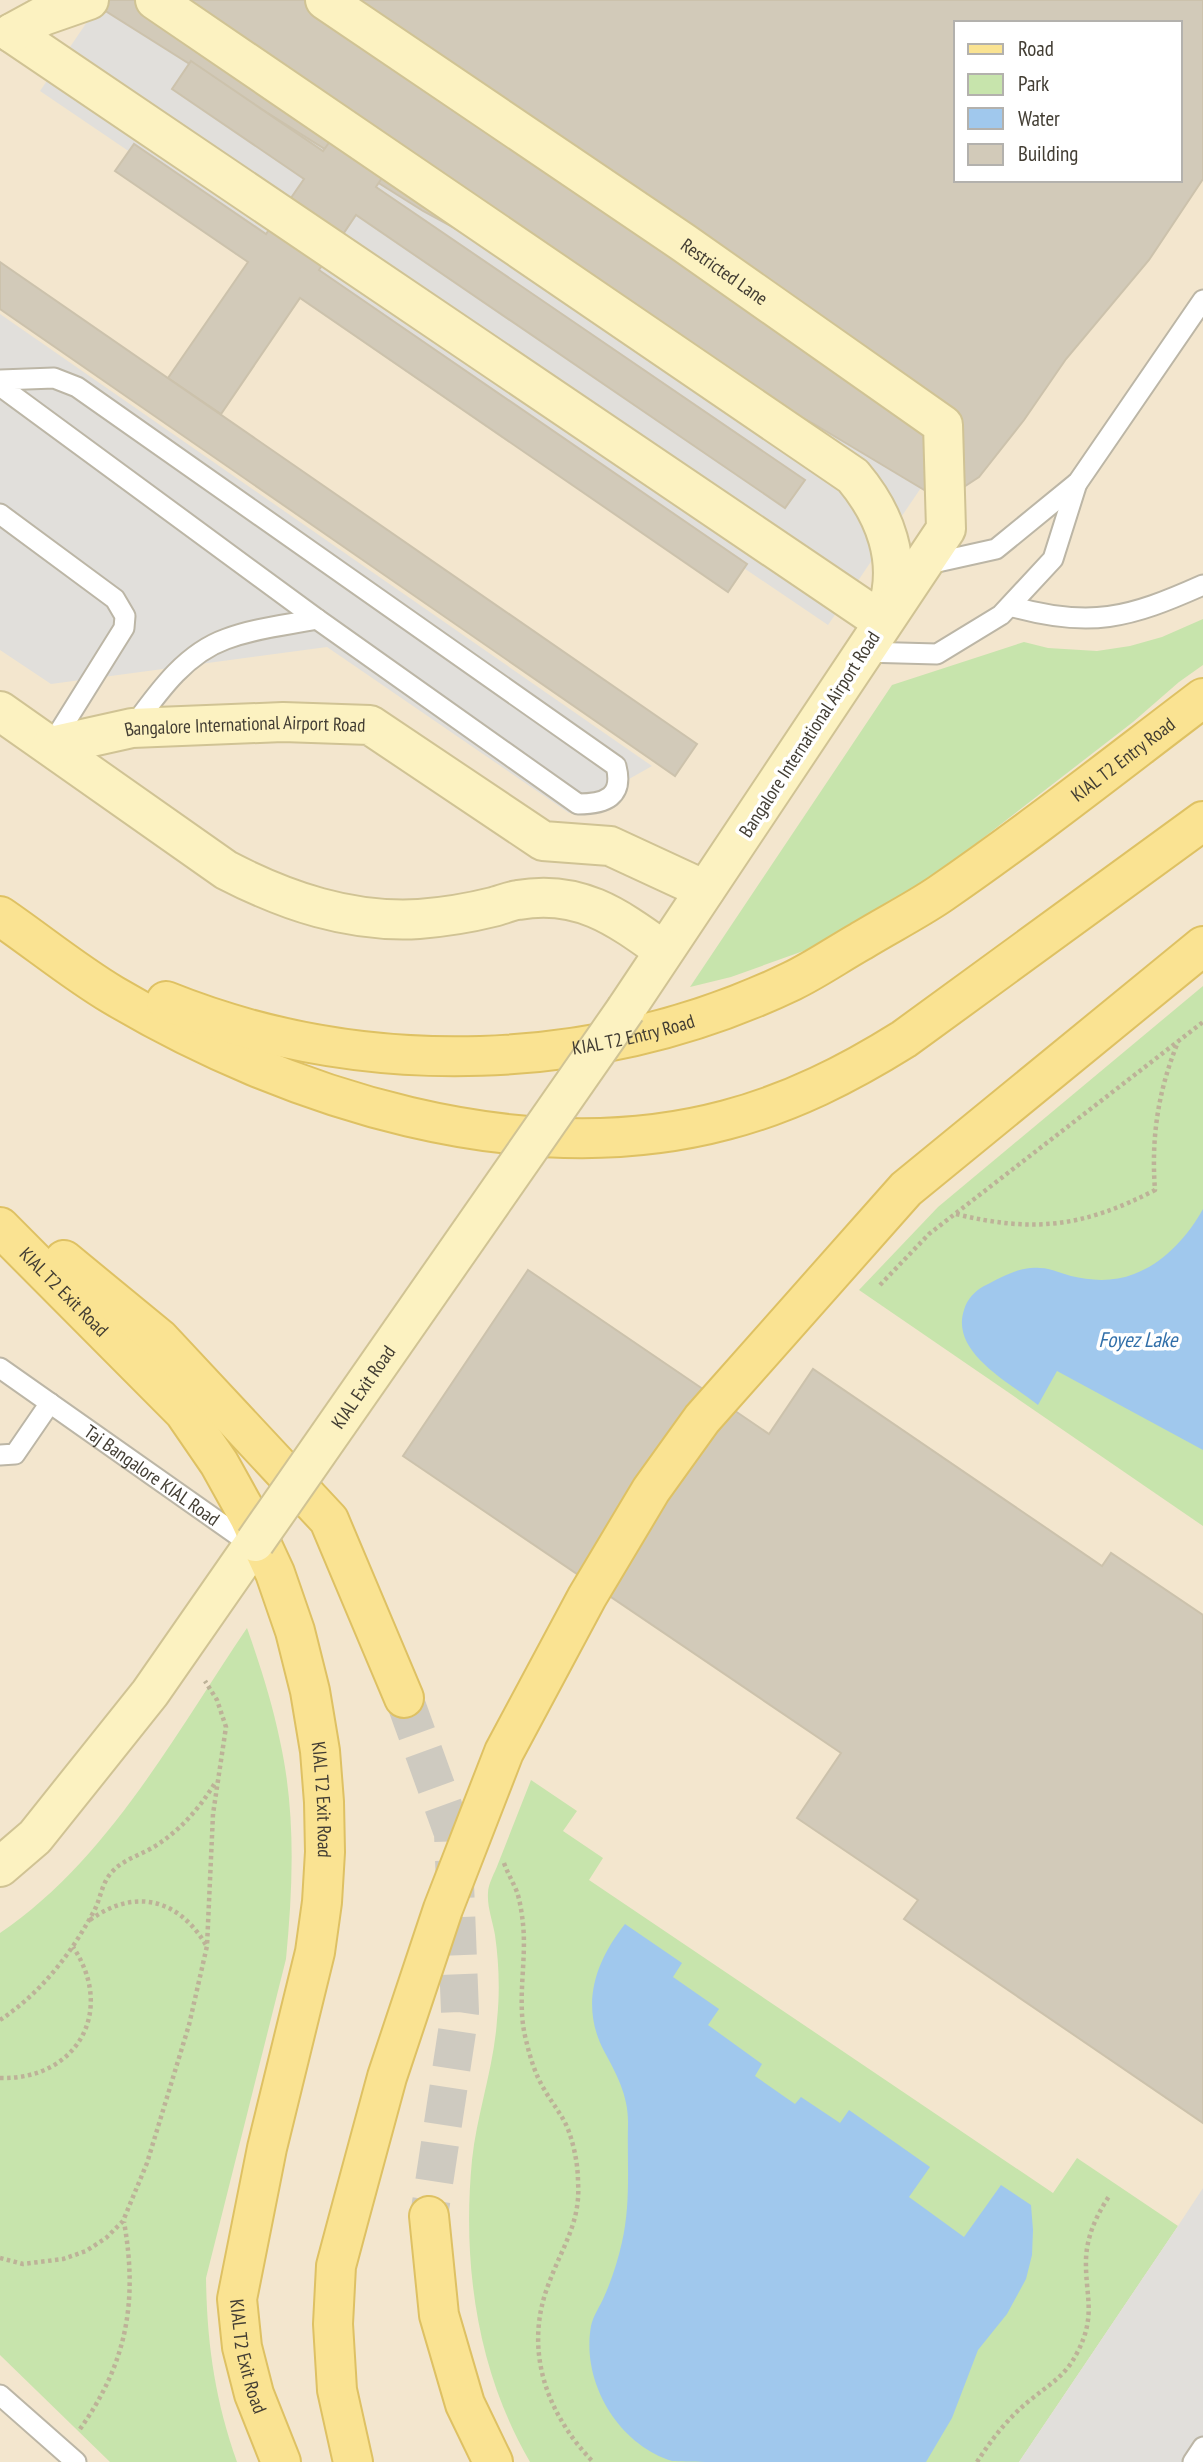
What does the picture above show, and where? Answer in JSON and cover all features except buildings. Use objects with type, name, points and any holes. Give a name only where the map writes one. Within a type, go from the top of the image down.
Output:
[{"type":"main road","points":[[6,42],[34,0]]},
{"type":"main road","points":[[6,42],[43,16],[89,0]]},
{"type":"main road","points":[[6,42],[873,637],[893,582],[890,541],[869,495],[853,476],[155,0]]},
{"type":"main road","name":"Restricted Lane","points":[[325,0],[684,243],[943,425],[946,529],[873,637]]},
{"type":"main road","name":"Bangalore International Airport Road","points":[[51,746],[132,728],[283,722],[370,725],[543,841],[610,846],[705,890],[873,637]]},
{"type":"main road","name":"KIAL T2 Entry Road","points":[[0,908],[132,987],[195,1013],[261,1033],[328,1047],[397,1055],[465,1057],[533,1053],[600,1044],[666,1028],[731,1007],[793,981],[939,895],[1203,698]]},
{"type":"main road","points":[[0,711],[226,870],[263,889],[342,914],[379,919],[456,915],[541,897],[567,899],[595,906],[622,920],[663,950]]},
{"type":"main road","points":[[0,916],[57,959],[168,1026],[298,1084],[373,1107],[506,1134],[564,1139],[621,1138],[726,1120],[819,1087],[863,1065],[905,1039],[1203,821]]},
{"type":"main road","name":"KIAL Exit Road","points":[[0,1867],[35,1837],[150,1693],[626,1009],[705,890]]},
{"type":"main road","points":[[353,2462],[337,2390],[333,2325],[336,2266],[348,2221],[387,2077],[443,1909],[504,1752],[587,1597],[651,1490],[702,1419],[906,1189],[1203,946]]},
{"type":"main road","name":"KIAL T2 Exit Road","points":[[0,1208],[160,1339],[329,1520],[404,1698]]},
{"type":"main road","name":"KIAL T2 Exit Road","points":[[0,1227],[184,1412],[219,1463],[250,1517],[275,1573],[295,1631],[310,1690],[320,1751],[324,1802],[322,1902],[315,1952],[267,2148],[237,2299],[242,2347],[254,2394],[270,2440],[281,2462]]},
{"type":"main road","points":[[429,2216],[439,2315],[465,2404],[493,2462]]},
{"type":"lane","points":[[920,566],[996,549],[1077,482],[1203,300]]},
{"type":"lane","points":[[0,380],[54,378],[77,387],[616,766],[619,779],[613,794],[598,804],[578,804],[317,619],[0,386]]},
{"type":"lane","points":[[873,637],[937,654],[1001,615],[1053,559],[1077,482]]},
{"type":"lane","points":[[0,514],[115,599],[125,615],[124,628],[51,746]]},
{"type":"lane","points":[[1010,606],[1068,618],[1127,615],[1155,607],[1203,585]]},
{"type":"lane","points":[[132,728],[164,684],[193,657],[225,639],[317,619]]},
{"type":"lane","name":"Taj Bangalore KIAL Road","points":[[0,1368],[254,1544]]},
{"type":"lane","points":[[0,1455],[15,1454],[50,1403]]},
{"type":"lane","points":[[0,2395],[69,2456]]},
{"type":"lane","points":[[1193,2462],[1203,2447]]},
{"type":"path","points":[[880,1285],[929,1234],[1203,1022]]},
{"type":"path","points":[[955,1214],[1021,1226],[1055,1224],[1090,1218],[1123,1207],[1155,1190],[1153,1156],[1157,1114],[1167,1068],[1178,1042]]},
{"type":"path","points":[[0,2259],[23,2263],[63,2259],[86,2251],[106,2238],[124,2221],[167,2103],[189,2025],[206,1946],[212,1814],[226,1727],[206,1682],[177,1654]]},
{"type":"path","points":[[0,2020],[37,1990],[61,1964],[89,1921],[105,1881],[113,1871],[121,1863],[172,1834],[205,1800],[218,1779]]},
{"type":"path","points":[[504,1853],[509,1879],[517,1893],[523,1924],[521,2007],[525,2036],[532,2063],[570,2134],[579,2185],[571,2235],[549,2283],[541,2309],[538,2337],[540,2365],[547,2392],[559,2419],[575,2444],[593,2462]]},
{"type":"path","points":[[89,1921],[105,1909],[123,1903],[143,1901],[163,1905],[189,1922],[206,1946]]},
{"type":"path","points":[[0,2078],[20,2079],[57,2065],[82,2037],[92,2000],[90,1981],[73,1947]]},
{"type":"path","points":[[977,2462],[1005,2424],[1030,2400],[1048,2388],[1077,2354],[1089,2316],[1086,2259],[1088,2241],[1100,2209],[1110,2195]]},
{"type":"path","points":[[69,2456],[80,2428],[97,2404],[121,2352],[131,2287],[130,2254],[124,2221]]},
{"type":"shaded area","points":[[0,0],[1203,0],[1203,2462],[0,2462]]},
{"type":"shaded area","points":[[102,0],[969,417],[828,625],[40,91]]},
{"type":"shaded area","points":[[0,314],[652,766],[569,813],[327,647],[51,684],[0,650]]},
{"type":"shaded area","points":[[1203,2188],[1203,2462],[1019,2462],[1178,2226]]},
{"type":"green space","points":[[1203,619],[1203,665],[921,886],[848,931],[809,949],[731,977],[690,987],[892,685],[1024,642],[1048,648],[1097,651],[1162,637]]},
{"type":"green space","points":[[1203,986],[1203,1526],[859,1290],[938,1207]]},
{"type":"green space","points":[[247,1628],[277,1726],[289,1795],[292,1850],[286,1959],[206,2278],[214,2372],[223,2416],[237,2462],[110,2462],[0,2355],[0,1933],[38,1904],[74,1870],[106,1833],[166,1752]]},
{"type":"green space","points":[[531,1780],[577,1811],[563,1831],[603,1858],[589,1880],[1053,2193],[1077,2158],[1178,2226],[1019,2462],[530,2462],[497,2391],[477,2316],[469,2238],[469,2199],[474,2142],[493,2055],[498,2009],[497,1956],[488,1889]]},
{"type":"water","name":"Foyez Lake","points":[[1203,1209],[1203,1450],[1057,1371],[1038,1405],[985,1365],[966,1339],[962,1325],[965,1306],[984,1286],[1011,1273],[1032,1268],[1094,1280],[1134,1274],[1155,1263],[1174,1248]]},
{"type":"water","points":[[625,1924],[682,1963],[673,1977],[719,2009],[708,2025],[762,2064],[755,2076],[795,2104],[801,2097],[840,2123],[849,2110],[930,2167],[909,2197],[964,2237],[1001,2185],[1031,2205],[1032,2255],[1026,2279],[1007,2314],[978,2350],[952,2418],[926,2462],[672,2461],[635,2441],[620,2426],[608,2408],[598,2389],[589,2347],[592,2322],[612,2276],[625,2227],[628,2115],[621,2086],[597,2034],[592,2001],[599,1969],[614,1938]]},
{"type":"tunnel","points":[[404,1698],[453,1833],[460,2012],[429,2216]]}]
